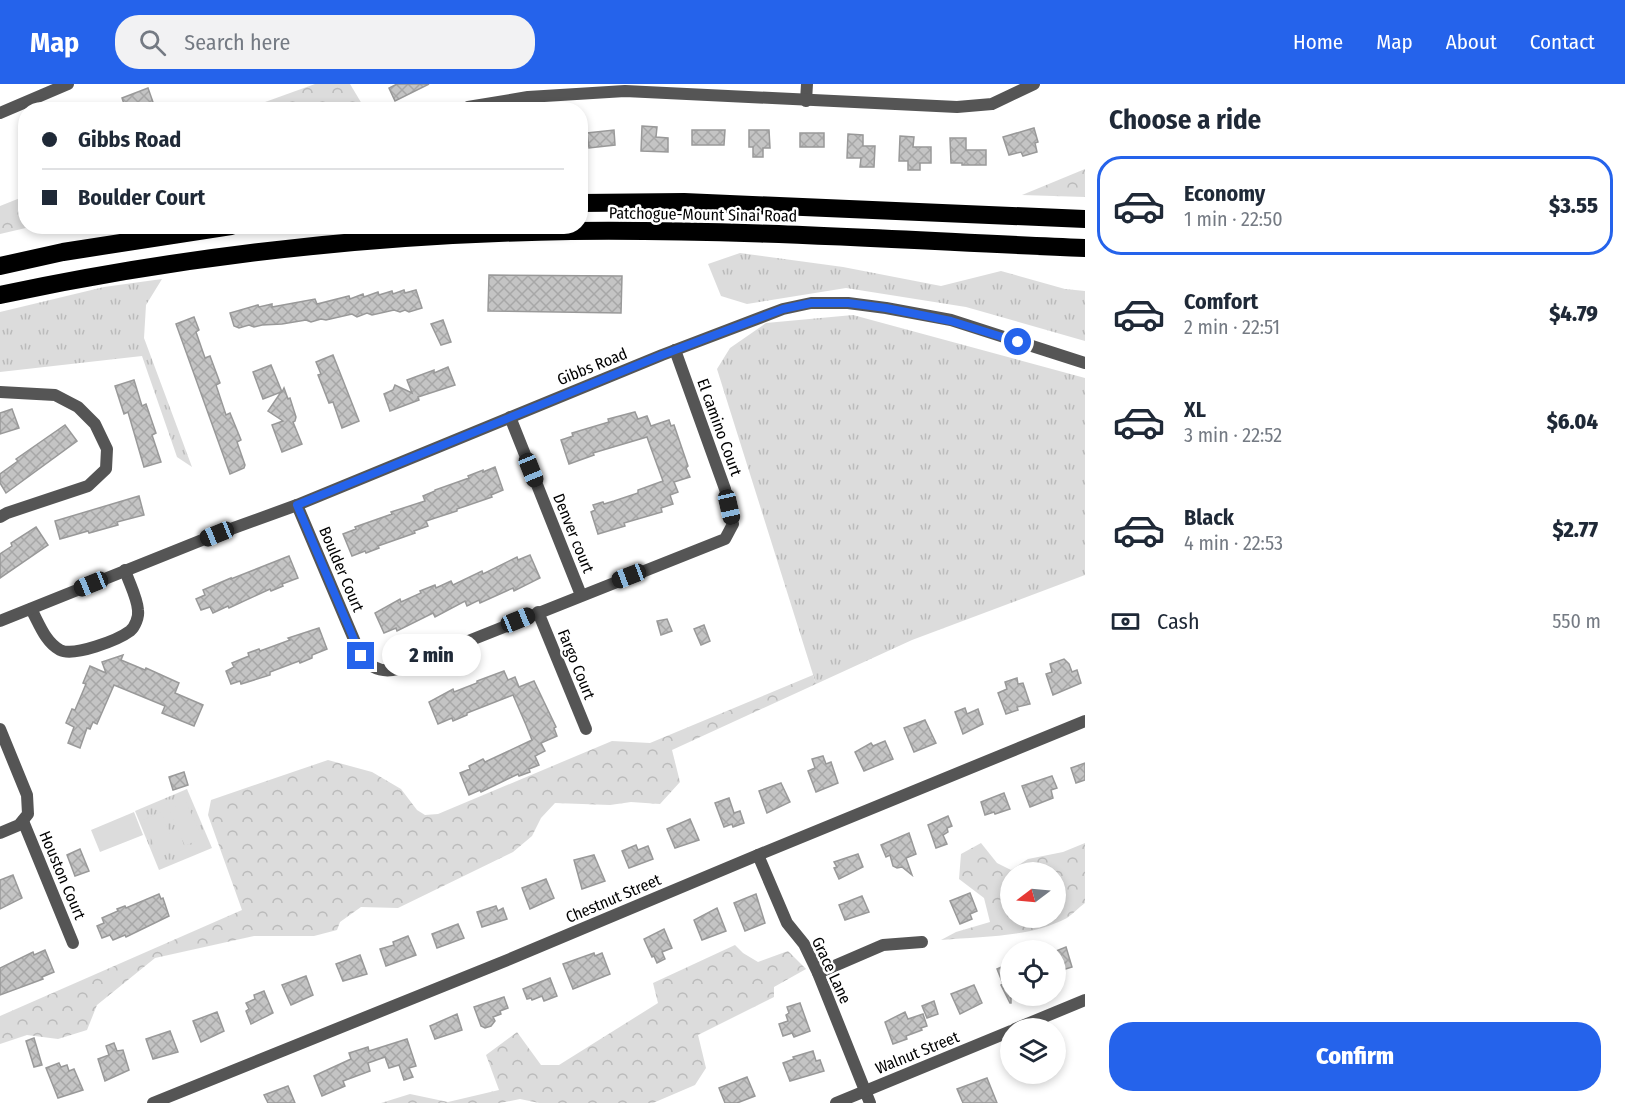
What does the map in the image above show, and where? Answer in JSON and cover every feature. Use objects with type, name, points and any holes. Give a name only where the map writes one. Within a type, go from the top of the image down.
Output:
[{"type":"highway","name":"Patchogue-Mount Sinai Road","points":[[588,203],[684,202],[1085,219]]},
{"type":"highway","name":"Patchogue-Mount Sinai Road","points":[[588,231],[1085,248]]},
{"type":"highway","points":[[0,266],[63,252],[179,234]]},
{"type":"highway","name":"Patchogue-Mount Sinai Road","points":[[0,295],[89,276],[211,258],[335,244],[476,234]]},
{"type":"street","points":[[26,102],[68,84]]},
{"type":"street","points":[[806,101],[807,84]]},
{"type":"street","points":[[498,102],[624,88],[806,101],[957,107],[992,104],[1013,89],[1034,84]]},
{"type":"street","points":[[0,113],[18,105]]},
{"type":"street","name":"Gibbs Road","points":[[0,621],[217,534],[297,505],[675,350],[783,309],[811,303],[848,303],[886,308],[951,321],[1085,363]]},
{"type":"street","name":"El camino Court","points":[[581,595],[725,538],[733,524],[725,489],[675,350]]},
{"type":"street","points":[[0,392],[55,395],[63,399],[78,407],[96,424],[107,449],[106,469],[87,486],[0,517]]},
{"type":"street","name":"Denver court","points":[[510,417],[581,595]]},
{"type":"street","name":"Boulder Court","points":[[297,505],[361,656],[375,668],[386,671],[398,669],[581,595]]},
{"type":"street","points":[[31,609],[50,643],[62,651],[87,650],[131,631],[136,623],[138,611],[125,570]]},
{"type":"street","name":"Fargo Court","points":[[538,612],[586,729]]},
{"type":"street","name":"Chestnut Street","points":[[153,1103],[510,959],[1085,721]]},
{"type":"street","name":"Houston Court","points":[[0,729],[27,795],[25,817],[73,943]]},
{"type":"street","points":[[0,833],[19,825],[25,817]]},
{"type":"street","name":"Grace Lane","points":[[758,855],[787,923],[804,944],[818,973],[867,1097]]},
{"type":"street","points":[[818,973],[883,945],[922,942]]},
{"type":"street","points":[[1042,1018],[1085,1000]]},
{"type":"street","name":"Walnut Street","points":[[836,1103],[867,1097],[1000,1036]]},
{"type":"green space","points":[[315,84],[350,84],[361,102],[265,102]]},
{"type":"green space","points":[[1085,169],[1085,197],[1022,195]]},
{"type":"green space","points":[[18,199],[18,230],[0,234],[0,206]]},
{"type":"green space","points":[[740,253],[843,267],[941,286],[1001,271],[1065,289],[1085,291],[1085,341],[966,307],[846,288],[747,304],[721,296],[708,264]]},
{"type":"green space","points":[[162,279],[146,305],[144,338],[192,467],[177,457],[142,356],[0,372],[0,312],[104,287]]},
{"type":"green space","points":[[853,315],[1085,378],[1085,575],[912,640],[816,684],[717,369],[730,348],[766,323]]},
{"type":"green space","points":[[813,675],[816,684],[672,750],[680,782],[660,804],[555,803],[541,818],[532,836],[513,852],[398,908],[361,907],[340,922],[337,930],[314,936],[254,936],[155,958],[97,1005],[87,1030],[58,1039],[27,1035],[0,1044],[0,1016],[242,910],[208,815],[211,800],[328,760],[372,772],[401,789],[417,810],[425,815],[438,814],[612,741],[650,743]]},
{"type":"green space","points":[[187,789],[212,848],[159,870],[135,811]]},
{"type":"green space","points":[[186,802],[202,838],[185,846],[169,809]]},
{"type":"green space","points":[[134,812],[143,835],[100,852],[91,830]]},
{"type":"green space","points":[[161,812],[176,849],[159,857],[143,820]]},
{"type":"green space","points":[[981,843],[1000,864],[1000,928],[1041,928],[1006,935],[941,940],[956,932],[990,922],[984,898],[959,879],[961,854]]},
{"type":"green space","points":[[1085,843],[1085,903],[1067,918],[1066,862],[1023,862],[1063,852]]},
{"type":"green space","points":[[735,945],[758,962],[788,951],[806,969],[774,987],[774,997],[698,1035],[706,1068],[695,1085],[653,1103],[539,1103],[520,1099],[500,1103],[381,1103],[410,1094],[448,1102],[499,1090],[486,1055],[517,1032],[541,1065],[559,1065],[658,1003],[653,983]]},
{"type":"building","points":[[397,84],[429,84],[395,101],[389,88]]},
{"type":"building","points":[[148,88],[153,102],[123,102],[122,98]]},
{"type":"building","points":[[642,126],[657,127],[656,137],[668,138],[668,152],[641,151]]},
{"type":"building","points":[[1034,128],[1038,142],[1035,143],[1037,152],[1023,156],[1021,152],[1009,155],[1003,137]]},
{"type":"building","points":[[614,130],[615,145],[589,148],[588,133]]},
{"type":"building","points":[[692,130],[725,130],[724,145],[692,145]]},
{"type":"building","points":[[749,130],[769,130],[770,148],[763,148],[763,157],[753,157],[753,147],[749,147]]},
{"type":"building","points":[[800,133],[824,133],[824,147],[800,147]]},
{"type":"building","points":[[848,134],[863,135],[863,146],[875,146],[874,167],[860,167],[861,158],[847,158]]},
{"type":"building","points":[[900,136],[914,137],[913,147],[931,147],[931,163],[920,163],[920,170],[908,170],[908,161],[899,161]]},
{"type":"building","points":[[950,138],[966,138],[966,150],[986,150],[986,165],[951,163]]},
{"type":"building","points":[[489,275],[622,276],[621,313],[488,311]]},
{"type":"building","points":[[404,290],[405,293],[416,290],[422,308],[409,312],[394,310],[372,315],[367,313],[357,317],[352,314],[311,322],[306,320],[239,328],[234,326],[230,313],[258,305],[259,307],[272,304],[272,307],[315,299],[317,304],[349,296],[350,299],[363,294],[364,297],[378,292],[379,295],[392,291],[393,294]]},
{"type":"building","points":[[194,317],[199,330],[196,332],[205,358],[210,356],[220,383],[216,385],[226,415],[230,413],[241,440],[237,442],[245,465],[244,468],[230,474],[176,324]]},
{"type":"building","points":[[443,320],[451,342],[441,345],[431,324]]},
{"type":"building","points":[[333,355],[359,421],[342,428],[333,402],[329,403],[318,375],[321,374],[316,362]]},
{"type":"building","points":[[271,365],[282,392],[284,388],[288,399],[290,398],[296,417],[293,422],[302,444],[282,452],[272,425],[283,421],[268,411],[281,392],[263,399],[253,372]]},
{"type":"building","points":[[448,367],[455,385],[418,397],[419,400],[390,411],[384,394],[393,390],[395,385],[412,393],[407,380]]},
{"type":"building","points":[[134,380],[142,406],[146,404],[156,433],[152,435],[161,462],[144,467],[128,412],[124,414],[115,386]]},
{"type":"building","points":[[12,409],[19,428],[0,434],[0,413]]},
{"type":"building","points":[[635,412],[638,419],[647,416],[651,426],[669,420],[671,426],[674,425],[690,477],[674,482],[678,492],[670,495],[673,504],[661,508],[662,512],[624,523],[625,526],[598,534],[591,512],[595,510],[593,505],[603,502],[604,504],[638,493],[638,490],[663,481],[647,437],[593,453],[594,455],[569,464],[561,440],[573,436],[572,433],[609,422],[608,419]]},
{"type":"building","points":[[65,425],[77,441],[6,493],[0,483],[0,474],[18,461],[16,459]]},
{"type":"building","points":[[495,467],[503,490],[491,495],[492,497],[426,521],[428,526],[414,531],[415,533],[378,546],[379,548],[366,553],[365,551],[352,556],[343,534],[356,529],[355,527],[392,514],[391,512],[425,501],[423,496],[435,490]]},
{"type":"building","points":[[139,496],[144,515],[117,522],[118,525],[60,539],[55,521]]},
{"type":"building","points":[[36,527],[48,545],[0,578],[0,554],[12,546],[11,543]]},
{"type":"building","points":[[530,555],[540,578],[514,591],[513,588],[480,603],[479,600],[467,606],[465,601],[435,617],[433,613],[397,631],[396,628],[384,633],[375,613],[400,599],[401,602],[435,585],[436,588],[451,581],[453,585],[482,571],[483,574],[517,557],[518,560]]},
{"type":"building","points":[[289,556],[298,578],[229,608],[228,606],[213,613],[210,607],[201,610],[196,599],[205,595],[203,590]]},
{"type":"building","points":[[667,619],[672,631],[661,635],[657,621]]},
{"type":"building","points":[[704,625],[710,641],[701,645],[694,629]]},
{"type":"building","points":[[319,628],[327,649],[300,663],[299,661],[270,672],[270,675],[241,684],[240,681],[231,684],[226,671],[234,667],[232,663],[249,656],[248,653],[259,649],[260,651],[290,640],[288,638]]},
{"type":"building","points":[[123,655],[121,660],[179,683],[175,693],[203,705],[194,726],[162,713],[165,706],[114,685],[97,724],[93,722],[90,729],[87,728],[80,748],[68,743],[74,727],[66,723],[72,709],[75,710],[86,684],[83,683],[90,666],[106,673],[102,662]]},
{"type":"building","points":[[1064,659],[1072,672],[1077,670],[1081,683],[1053,695],[1046,674],[1052,672],[1050,664]]},
{"type":"building","points":[[504,671],[508,680],[515,677],[519,687],[534,681],[556,727],[554,728],[557,736],[541,743],[545,751],[535,756],[539,765],[529,769],[530,772],[519,776],[518,774],[481,792],[480,790],[469,795],[460,773],[483,759],[485,762],[532,740],[526,725],[513,695],[453,721],[452,718],[438,724],[429,702],[453,689],[454,692]]},
{"type":"building","points":[[1017,678],[1018,684],[1023,683],[1030,704],[1017,707],[1018,710],[1006,714],[998,693],[1007,689],[1005,682]]},
{"type":"building","points":[[965,708],[967,714],[978,709],[983,724],[963,734],[955,712]]},
{"type":"building","points":[[925,720],[936,743],[914,752],[904,728]]},
{"type":"building","points":[[885,741],[893,759],[864,771],[855,752],[871,743],[873,746]]},
{"type":"building","points":[[823,756],[826,764],[831,762],[838,783],[816,792],[808,771],[815,768],[812,759]]},
{"type":"building","points":[[1085,763],[1085,780],[1076,783],[1071,768]]},
{"type":"building","points":[[184,772],[188,785],[173,790],[169,777]]},
{"type":"building","points":[[1052,776],[1057,788],[1051,790],[1053,798],[1030,807],[1022,786]]},
{"type":"building","points":[[781,783],[790,802],[767,813],[759,791]]},
{"type":"building","points":[[1004,793],[1010,809],[985,815],[981,802]]},
{"type":"building","points":[[729,798],[734,813],[740,811],[744,823],[724,827],[715,803]]},
{"type":"building","points":[[948,816],[952,826],[947,828],[948,832],[943,835],[947,844],[936,848],[928,825]]},
{"type":"building","points":[[690,819],[699,840],[675,848],[667,829]]},
{"type":"building","points":[[909,833],[916,854],[906,858],[912,875],[902,867],[893,866],[890,855],[886,857],[881,845]]},
{"type":"building","points":[[636,845],[638,850],[648,846],[653,859],[629,868],[622,851]]},
{"type":"building","points":[[80,849],[89,871],[75,876],[67,855]]},
{"type":"building","points":[[858,854],[863,867],[839,879],[834,862]]},
{"type":"building","points":[[594,855],[605,881],[582,889],[574,860]]},
{"type":"building","points":[[13,875],[22,898],[0,909],[0,880]]},
{"type":"building","points":[[546,879],[554,898],[530,909],[522,888]]},
{"type":"building","points":[[970,893],[977,911],[970,914],[972,919],[960,924],[950,901]]},
{"type":"building","points":[[159,894],[161,899],[163,898],[169,916],[126,937],[125,935],[113,940],[110,935],[102,938],[97,926],[104,923],[102,918],[118,911],[117,909],[125,906],[126,908]]},
{"type":"building","points":[[756,894],[765,923],[745,931],[734,903]]},
{"type":"building","points":[[862,896],[869,912],[845,920],[839,905]]},
{"type":"building","points":[[496,906],[498,911],[503,908],[507,919],[482,927],[477,912]]},
{"type":"building","points":[[717,908],[726,931],[702,940],[694,920]]},
{"type":"building","points":[[458,924],[464,938],[437,948],[432,934]]},
{"type":"building","points":[[664,929],[672,948],[662,952],[665,959],[657,963],[644,939]]},
{"type":"building","points":[[408,936],[416,955],[386,966],[380,949],[394,945],[393,942]]},
{"type":"building","points":[[1066,947],[1072,967],[1066,969]]},
{"type":"building","points":[[45,950],[54,972],[42,977],[43,979],[0,995],[0,968],[33,952],[34,955]]},
{"type":"building","points":[[594,953],[595,956],[602,953],[610,974],[573,989],[563,964]]},
{"type":"building","points":[[360,955],[367,974],[343,981],[336,964]]},
{"type":"building","points":[[306,976],[313,995],[291,1005],[282,985]]},
{"type":"building","points":[[550,978],[557,996],[544,1001],[542,996],[532,1000],[527,999],[523,989]]},
{"type":"building","points":[[974,985],[982,1003],[960,1014],[951,994]]},
{"type":"building","points":[[264,991],[273,1013],[251,1024],[246,1011],[249,1009],[246,1003],[255,999],[254,995]]},
{"type":"building","points":[[504,997],[508,1008],[493,1017],[495,1021],[491,1026],[485,1028],[481,1026],[474,1007]]},
{"type":"building","points":[[934,1001],[938,1014],[927,1018],[922,1006]]},
{"type":"building","points":[[800,1003],[810,1031],[794,1037],[792,1033],[783,1036],[779,1024],[788,1021],[787,1007]]},
{"type":"building","points":[[217,1012],[224,1031],[201,1042],[193,1021]]},
{"type":"building","points":[[905,1012],[908,1019],[923,1014],[927,1026],[906,1036],[907,1039],[893,1044],[885,1022]]},
{"type":"building","points":[[457,1014],[462,1030],[435,1039],[430,1026]]},
{"type":"building","points":[[170,1031],[178,1052],[153,1059],[146,1039]]},
{"type":"building","points":[[34,1038],[42,1065],[34,1067],[26,1041]]},
{"type":"building","points":[[407,1039],[416,1066],[409,1068],[413,1077],[404,1080],[399,1065],[389,1068],[385,1057],[368,1063],[370,1071],[343,1081],[345,1086],[322,1096],[314,1076],[351,1059],[349,1053],[368,1047],[369,1051]]},
{"type":"building","points":[[114,1043],[117,1051],[123,1050],[129,1070],[105,1081],[98,1059],[109,1055],[106,1046]]},
{"type":"building","points":[[813,1051],[816,1061],[820,1060],[824,1071],[790,1081],[783,1063],[794,1059],[793,1057]]},
{"type":"building","points":[[59,1063],[61,1067],[67,1065],[69,1071],[74,1069],[83,1090],[58,1098],[46,1068]]},
{"type":"building","points":[[747,1077],[755,1096],[737,1103],[725,1103],[719,1088]]},
{"type":"building","points":[[987,1078],[997,1103],[963,1103],[957,1089]]},
{"type":"building","points":[[288,1086],[295,1103],[268,1103],[264,1095]]},
{"type":"route","points":[[361,656],[297,505],[662,355],[783,309],[811,303],[848,303],[886,308],[951,321],[1018,342]]}]
